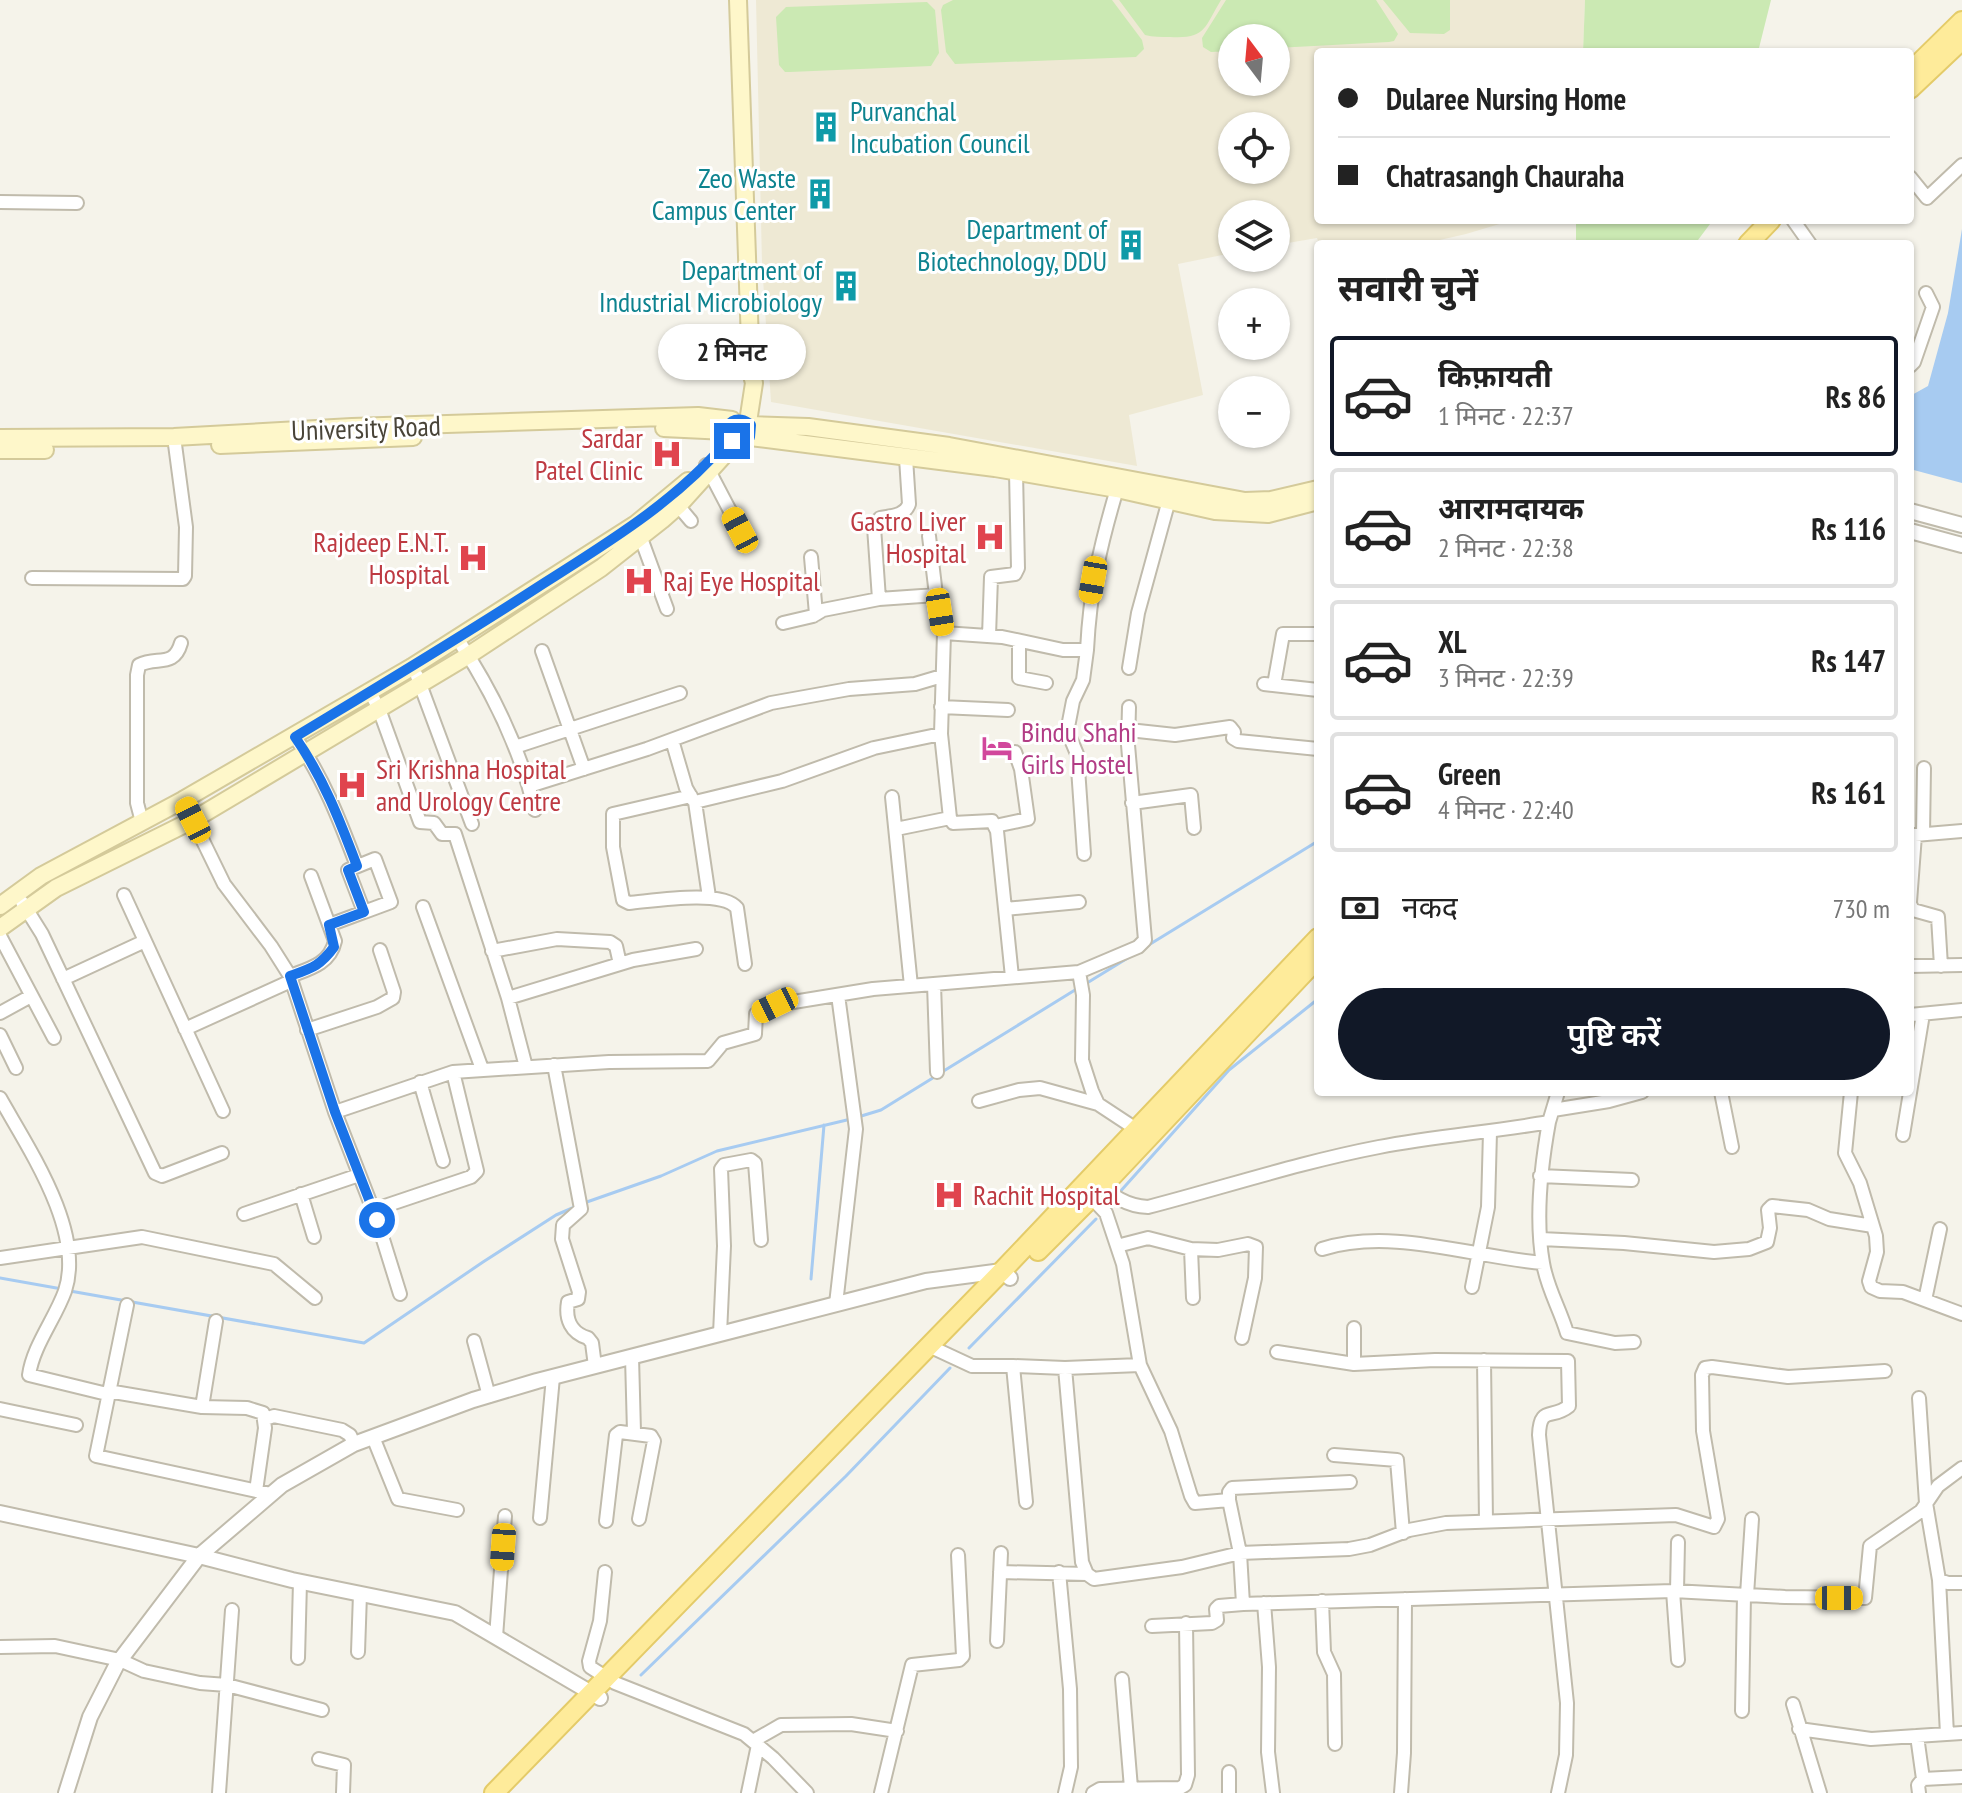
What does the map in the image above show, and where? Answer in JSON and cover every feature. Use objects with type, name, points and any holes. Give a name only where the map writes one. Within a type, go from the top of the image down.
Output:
[{"type":"main road","points":[[0,906],[41,876],[295,737],[638,530],[675,501],[708,469],[739,429],[751,371],[738,0]]},
{"type":"main road","points":[[1914,68],[1962,21]]},
{"type":"main road","points":[[1914,85],[1962,40]]},
{"type":"main road","points":[[1738,240],[1752,224]]},
{"type":"main road","points":[[1752,240],[1767,224]]},
{"type":"main road","name":"University Road","points":[[0,450],[175,442],[352,427],[698,416],[739,429]]},
{"type":"main road","points":[[739,429],[808,427],[949,446],[1245,501],[1271,500],[1314,490]]},
{"type":"main road","points":[[739,429],[906,458],[1117,489],[1215,511],[1268,514],[1314,502]]},
{"type":"main road","name":"University Road","points":[[0,438],[175,442]]},
{"type":"main road","points":[[0,928],[56,888],[193,820],[469,655],[601,568],[638,530]]},
{"type":"main road","points":[[511,1793],[610,1681],[1092,1187],[1314,942]]},
{"type":"main road","points":[[1141,1133],[1314,962]]},
{"type":"main road","points":[[494,1793],[596,1696]]},
{"type":"street","points":[[1914,182],[1927,198],[1962,165]]},
{"type":"street","points":[[0,202],[77,203]]},
{"type":"street","points":[[1914,362],[1933,307],[1926,293]]},
{"type":"street","points":[[32,578],[183,579],[186,527],[175,442]]},
{"type":"street","points":[[879,599],[874,527],[880,518],[904,513],[907,509],[906,458]]},
{"type":"street","points":[[708,469],[740,530]]},
{"type":"street","points":[[989,636],[991,577],[1015,574],[1018,568],[1016,472]]},
{"type":"street","points":[[1084,854],[1077,754],[1068,727],[1073,701],[1083,680],[1089,601],[1097,559],[1117,489]]},
{"type":"street","points":[[1129,668],[1138,613],[1169,500]]},
{"type":"street","points":[[675,501],[691,521]]},
{"type":"street","points":[[1914,512],[1962,525]]},
{"type":"street","points":[[638,530],[667,609]]},
{"type":"street","points":[[1914,532],[1962,545]]},
{"type":"street","points":[[929,536],[944,633],[941,734],[950,818],[953,823],[992,821],[995,826],[1012,977]]},
{"type":"street","points":[[811,557],[816,614]]},
{"type":"street","points":[[783,623],[823,610],[879,599],[936,595]]},
{"type":"street","points":[[944,633],[989,636],[1063,650],[1087,650]]},
{"type":"street","points":[[1314,634],[1283,634],[1269,684],[1314,690]]},
{"type":"street","points":[[457,638],[499,710],[515,747],[535,810]]},
{"type":"street","points":[[1019,641],[1019,678],[1046,683]]},
{"type":"street","points":[[142,822],[137,803],[139,665],[148,660],[166,662],[173,659],[181,643]]},
{"type":"street","points":[[542,651],[584,769]]},
{"type":"street","points":[[412,667],[421,683],[472,824]]},
{"type":"street","points":[[529,786],[672,740],[771,703],[849,689],[915,684],[942,676]]},
{"type":"street","points":[[370,692],[420,822],[434,823],[442,834],[455,834],[508,998],[526,1067]]},
{"type":"street","points":[[515,747],[680,693]]},
{"type":"street","points":[[941,707],[1008,710]]},
{"type":"street","points":[[335,1112],[453,1072],[609,1062],[708,1061],[723,1043],[755,1034],[756,1014],[775,1005],[911,986],[1079,972],[1138,947],[1145,940],[1132,803],[1129,707]]},
{"type":"street","points":[[1129,730],[1175,735],[1230,727],[1234,732],[1233,738],[1238,741],[1314,749]]},
{"type":"street","points":[[745,964],[736,905],[709,897],[625,902],[613,847],[611,817],[615,812],[782,781],[874,748],[941,734]]},
{"type":"street","points":[[295,737],[337,812],[357,866]]},
{"type":"street","points":[[672,740],[686,788],[693,799],[709,897]]},
{"type":"street","points":[[995,826],[1028,819],[1021,769],[1015,752]]},
{"type":"street","points":[[1914,860],[1924,768]]},
{"type":"street","points":[[1132,803],[1191,795],[1194,828]]},
{"type":"street","points":[[892,797],[911,986]]},
{"type":"street","points":[[183,800],[224,884],[271,946],[290,979],[400,1294]]},
{"type":"street","points":[[896,829],[950,818]]},
{"type":"street","points":[[1916,839],[1962,831]]},
{"type":"street","points":[[329,925],[391,902],[375,859],[348,870],[364,912]]},
{"type":"street","points":[[185,1029],[316,967],[325,959],[334,947],[311,876]]},
{"type":"street","points":[[17,893],[63,979],[155,1173],[162,1176],[222,1153]]},
{"type":"street","points":[[124,895],[223,1111]]},
{"type":"street","points":[[1005,909],[1079,902]]},
{"type":"street","points":[[423,907],[482,1069]]},
{"type":"street","points":[[1914,910],[1938,917],[1941,966]]},
{"type":"street","points":[[0,936],[54,1038]]},
{"type":"street","points":[[492,951],[557,939],[610,942],[616,946],[620,964]]},
{"type":"street","points":[[63,979],[145,941]]},
{"type":"street","points":[[508,998],[620,964],[696,949]]},
{"type":"street","points":[[307,1030],[377,1007],[393,998],[394,992],[380,950]]},
{"type":"street","points":[[1914,966],[1962,965]]},
{"type":"street","points":[[1079,972],[1083,995],[1082,1060],[1098,1104]]},
{"type":"street","points":[[934,984],[937,1072]]},
{"type":"street","points":[[836,1304],[856,1129],[838,995]]},
{"type":"street","points":[[0,1013],[31,996]]},
{"type":"street","points":[[1916,1014],[1962,1010]]},
{"type":"street","points":[[0,1035],[16,1068]]},
{"type":"street","points":[[554,1065],[581,1209],[563,1225],[562,1239],[579,1292],[578,1299],[568,1302],[567,1310],[572,1329],[592,1343],[595,1366]]},
{"type":"street","points":[[373,1210],[471,1177],[477,1171],[453,1072]]},
{"type":"street","points":[[420,1082],[443,1161]]},
{"type":"street","points":[[979,1101],[1019,1090],[1040,1088],[1098,1104],[1141,1133]]},
{"type":"street","points":[[1557,1096],[1540,1176],[1541,1239],[1543,1263],[1567,1333],[1569,1406],[1539,1420],[1567,1703],[1566,1755],[1558,1793]]},
{"type":"street","points":[[1092,1187],[1134,1206],[1148,1207],[1368,1149],[1490,1132],[1627,1096]]},
{"type":"street","points":[[1722,1096],[1732,1147]]},
{"type":"street","points":[[1851,1096],[1846,1159],[1860,1183],[1873,1226],[1877,1252],[1869,1281],[1871,1287],[1880,1291],[1903,1292],[1962,1314]]},
{"type":"street","points":[[1903,1135],[1907,1096]]},
{"type":"street","points":[[0,1098],[31,1147],[63,1221],[68,1248],[66,1288],[29,1375],[202,1407],[257,1409],[265,1419],[256,1491]]},
{"type":"street","points":[[1472,1287],[1488,1207],[1490,1132]]},
{"type":"street","points":[[720,1334],[724,1246],[721,1169],[724,1165],[751,1160],[755,1163],[761,1240]]},
{"type":"street","points":[[244,1214],[359,1175]]},
{"type":"street","points":[[1540,1176],[1632,1180]]},
{"type":"street","points":[[1092,1187],[1106,1213],[1123,1264],[1140,1365],[1171,1431],[1195,1503],[1229,1500]]},
{"type":"street","points":[[301,1194],[314,1237]]},
{"type":"street","points":[[1541,1239],[1724,1253],[1767,1242],[1770,1228],[1768,1210],[1772,1206],[1808,1210],[1829,1219],[1873,1226]]},
{"type":"street","points":[[1925,1300],[1940,1229]]},
{"type":"street","points":[[0,1258],[142,1237],[274,1264],[315,1298]]},
{"type":"street","points":[[1117,1246],[1148,1238],[1191,1249],[1218,1250],[1248,1244],[1256,1247],[1255,1278],[1242,1338]]},
{"type":"street","points":[[1322,1249],[1348,1241],[1402,1243],[1543,1263]]},
{"type":"street","points":[[1191,1249],[1193,1298]]},
{"type":"street","points":[[66,1793],[90,1717],[120,1660],[199,1556],[282,1485],[354,1444],[489,1396],[595,1366],[926,1281],[1006,1275]]},
{"type":"street","points":[[127,1305],[96,1456],[271,1494]]},
{"type":"street","points":[[202,1407],[216,1321]]},
{"type":"street","points":[[1354,1328],[1354,1364]]},
{"type":"street","points":[[1567,1333],[1615,1343],[1634,1342]]},
{"type":"street","points":[[474,1341],[489,1396]]},
{"type":"street","points":[[934,1348],[972,1366],[1065,1368],[1140,1365]]},
{"type":"street","points":[[1277,1352],[1354,1364],[1568,1361]]},
{"type":"street","points":[[632,1357],[634,1432]]},
{"type":"street","points":[[1484,1360],[1486,1522]]},
{"type":"street","points":[[1013,1366],[1026,1502]]},
{"type":"street","points":[[1065,1368],[1082,1562],[1087,1574]]},
{"type":"street","points":[[1000,1572],[1059,1572],[1087,1574],[1094,1579],[1110,1578],[1182,1567],[1240,1553],[1349,1549],[1446,1523],[1676,1515],[1711,1527],[1717,1525],[1702,1425],[1702,1375],[1705,1368],[1799,1377],[1885,1371]]},
{"type":"street","points":[[540,1518],[553,1377]]},
{"type":"street","points":[[1919,1398],[1926,1503],[1939,1580],[1947,1734]]},
{"type":"street","points":[[0,1409],[76,1425]]},
{"type":"street","points":[[265,1419],[274,1416],[342,1430],[350,1435],[354,1444]]},
{"type":"street","points":[[606,1521],[616,1435],[620,1432],[651,1436],[654,1441],[639,1519]]},
{"type":"street","points":[[373,1437],[398,1499],[457,1510]]},
{"type":"street","points":[[1334,1455],[1397,1460],[1403,1533]]},
{"type":"street","points":[[1152,1626],[1214,1623],[1219,1606],[1264,1603],[1675,1591],[1865,1598],[1870,1546],[1921,1511],[1938,1486],[1962,1468]]},
{"type":"street","points":[[1243,1604],[1240,1553],[1229,1500],[1232,1488],[1350,1482]]},
{"type":"street","points":[[0,1513],[199,1556],[300,1582],[455,1613],[596,1696]]},
{"type":"street","points":[[496,1637],[505,1516]]},
{"type":"street","points":[[1742,1711],[1752,1519]]},
{"type":"street","points":[[1678,1542],[1675,1591],[1678,1660]]},
{"type":"street","points":[[997,1641],[1001,1553]]},
{"type":"street","points":[[881,1793],[912,1665],[959,1660],[963,1656],[958,1555]]},
{"type":"street","points":[[605,1572],[600,1621],[589,1664],[610,1681],[744,1734],[807,1793]]},
{"type":"street","points":[[1059,1572],[1070,1720],[1071,1767],[1065,1793]]},
{"type":"street","points":[[1939,1580],[1962,1583]]},
{"type":"street","points":[[298,1658],[300,1582]]},
{"type":"street","points":[[358,1652],[360,1594]]},
{"type":"street","points":[[1401,1793],[1405,1599]]},
{"type":"street","points":[[1322,1601],[1324,1652],[1334,1674],[1335,1744]]},
{"type":"street","points":[[1264,1603],[1269,1667],[1268,1752],[1273,1793]]},
{"type":"street","points":[[219,1793],[232,1610]]},
{"type":"street","points":[[1093,1793],[1100,1789],[1180,1788],[1185,1785],[1188,1775],[1186,1623]]},
{"type":"street","points":[[0,1647],[55,1646],[120,1660],[144,1671],[200,1683],[227,1685],[322,1710]]},
{"type":"street","points":[[1122,1679],[1131,1788]]},
{"type":"street","points":[[1793,1704],[1820,1793]]},
{"type":"street","points":[[748,1793],[755,1743],[781,1725],[851,1724],[897,1731]]},
{"type":"street","points":[[1799,1729],[1871,1739],[1962,1733]]},
{"type":"street","points":[[1917,1736],[1923,1779]]},
{"type":"street","points":[[319,1759],[344,1765],[343,1793]]},
{"type":"street","points":[[1229,1772],[1229,1793]]},
{"type":"street","points":[[1919,1793],[1918,1785],[1923,1779],[1962,1777]]},
{"type":"shaded area","points":[[756,0],[1585,0],[1583,48],[1314,48],[1314,224],[1500,224],[1440,240],[1317,238],[1290,243],[1290,200],[1218,200],[1218,256],[1178,264],[1203,395],[1129,415],[1137,466],[771,402],[762,263]]},
{"type":"green space","points":[[953,0],[1112,0],[1142,40],[1144,49],[1136,57],[955,64],[946,52],[941,10],[943,5]]},
{"type":"green space","points":[[1119,0],[1221,0],[1207,25],[1197,34],[1157,37],[1145,35]]},
{"type":"green space","points":[[1226,0],[1376,0],[1398,34],[1394,41],[1389,42],[1290,47],[1290,24],[1218,24],[1218,52],[1211,52],[1203,47],[1202,38]]},
{"type":"green space","points":[[1383,0],[1450,0],[1450,30],[1444,34],[1410,33]]},
{"type":"green space","points":[[1585,0],[1771,0],[1759,48],[1583,48]]},
{"type":"green space","points":[[927,2],[935,10],[939,53],[931,66],[785,72],[779,65],[776,17],[786,7]]},
{"type":"green space","points":[[1576,224],[1710,224],[1698,240],[1576,240]]},
{"type":"water","points":[[1962,229],[1962,483],[1914,470],[1914,394],[1928,386],[1948,313]]},
{"type":"waterway","points":[[1147,946],[1314,843]]},
{"type":"waterway","points":[[1087,983],[1131,956]]},
{"type":"waterway","points":[[942,1072],[1075,990]]},
{"type":"waterway","points":[[1118,1194],[1229,1070],[1314,1002]]},
{"type":"waterway","points":[[858,1117],[881,1110],[936,1076]]},
{"type":"waterway","points":[[584,1203],[661,1176],[717,1151],[851,1119]]},
{"type":"waterway","points":[[811,1279],[824,1125]]},
{"type":"waterway","points":[[70,1291],[364,1343],[556,1215],[577,1206]]},
{"type":"waterway","points":[[969,1348],[1096,1219]]},
{"type":"waterway","points":[[0,1278],[62,1289]]},
{"type":"waterway","points":[[641,1675],[846,1476],[950,1368]]},
{"type":"place","name":"Purvanchal Incubation Council","points":[[826,127]]},
{"type":"place","name":"Zeo Waste Campus Center","points":[[820,194]]},
{"type":"place","name":"Department of Biotechnology, DDU","points":[[1131,245]]},
{"type":"place","name":"Department of Industrial Microbiology","points":[[846,286]]},
{"type":"place","name":"Sardar Patel Clinic","points":[[667,454]]},
{"type":"place","name":"Gastro Liver Hospital","points":[[990,537]]},
{"type":"place","name":"Rajdeep E.N.T. Hospital","points":[[473,558]]},
{"type":"place","name":"Raj Eye Hospital","points":[[639,581]]},
{"type":"place","name":"Bindu Shahi Girls Hostel","points":[[997,748]]},
{"type":"place","name":"Sri Krishna Hospital and Urology Centre","points":[[352,785]]},
{"type":"place","name":"Rachit Hospital","points":[[949,1195]]},
{"type":"route","points":[[377,1220],[335,1112],[290,976],[316,967],[325,959],[335,941],[329,925],[364,912],[348,870],[357,866],[337,812],[295,737],[481,624],[636,524],[706,465],[729,439],[726,431],[732,420],[744,419],[751,425],[750,437],[740,444],[732,441]]}]
